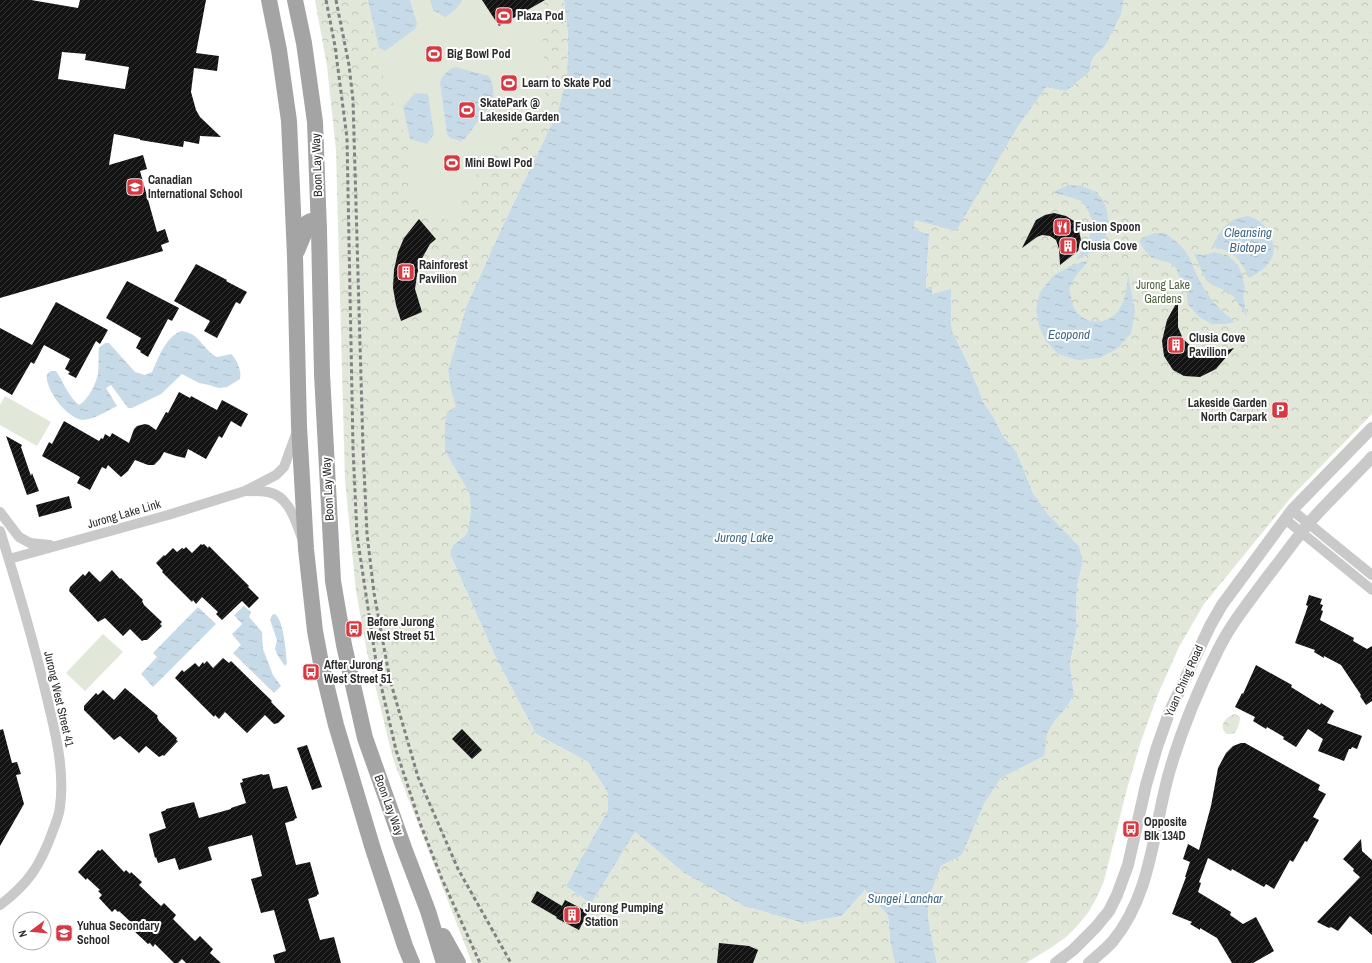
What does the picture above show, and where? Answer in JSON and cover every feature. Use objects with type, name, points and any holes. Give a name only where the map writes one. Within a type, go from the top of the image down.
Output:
[{"type":"main road","name":"Boon Lay Way","points":[[269,0],[279,50],[289,121],[295,256],[299,426],[306,549],[315,631],[336,725],[373,849],[410,963]]},
{"type":"main road","name":"Boon Lay Way","points":[[295,0],[304,43],[315,122],[322,374],[333,580],[344,645],[365,738],[428,911],[444,963]]},
{"type":"main road","points":[[295,256],[307,223],[310,220],[314,222],[319,230]]},
{"type":"main road","points":[[428,911],[458,963]]},
{"type":"street","name":"Jurong Lake Link","points":[[9,559],[168,515],[245,491],[276,475],[284,467],[299,426]]},
{"type":"street","name":"Yuan Ching Road","points":[[1056,963],[1073,950],[1096,927],[1109,911],[1117,895],[1128,865],[1146,785],[1164,726],[1201,643],[1222,605],[1289,515],[1372,428]]},
{"type":"street","name":"Yuan Ching Road","points":[[1088,963],[1112,942],[1126,922],[1138,898],[1155,839],[1164,792],[1181,735],[1217,651],[1236,617],[1306,528],[1372,457]]},
{"type":"street","name":"Jurong Lake Link","points":[[245,491],[269,492],[288,505],[306,549]]},
{"type":"street","points":[[0,512],[19,537],[30,543],[56,546]]},
{"type":"street","points":[[1289,515],[1372,575]]},
{"type":"street","points":[[1306,528],[1372,590]]},
{"type":"street","name":"Jurong West Street 41","points":[[0,531],[36,654],[57,742],[61,778],[58,818],[48,846],[35,871],[20,890],[0,905]]},
{"type":"street","points":[[1215,618],[1231,626]]},
{"type":"green space","points":[[315,0],[564,0],[568,34],[567,75],[558,111],[503,225],[466,307],[448,371],[451,391],[457,407],[445,424],[445,451],[469,493],[471,510],[467,534],[453,545],[450,554],[495,656],[536,734],[588,762],[608,793],[608,810],[566,886],[591,904],[635,832],[684,873],[744,906],[803,923],[842,916],[865,890],[888,915],[890,941],[895,963],[472,963],[393,759],[367,652],[356,591],[345,480],[336,150],[327,66]]},
{"type":"green space","name":"SkatePark @ Lakeside Garden","points":[[366,0],[544,0],[542,48],[547,74],[546,91],[542,105],[536,115],[503,141],[486,158],[465,194],[455,224],[409,203],[408,145],[382,74]]},
{"type":"green space","name":"Jurong Lake Gardens","points":[[1124,0],[1372,0],[1372,414],[1293,495],[1204,604],[1179,647],[1158,694],[1140,744],[1104,881],[1088,913],[1066,937],[1026,963],[937,963],[928,918],[928,901],[941,866],[962,855],[985,802],[1001,778],[1043,756],[1047,734],[1074,695],[1070,664],[1077,628],[1077,587],[1083,561],[1079,546],[1048,514],[1034,495],[1016,451],[1003,436],[984,403],[967,361],[952,331],[951,289],[932,295],[926,288],[929,234],[914,229],[915,220],[1017,128],[1046,86],[1090,71],[1092,60],[1096,54],[1104,48],[1121,15]]},
{"type":"green space","points":[[5,396],[51,422],[37,446],[0,425],[0,405]]},
{"type":"green space","points":[[103,634],[123,652],[85,691],[66,673]]},
{"type":"green space","points":[[1235,714],[1240,717],[1238,728],[1234,733],[1227,734],[1223,728],[1224,722],[1226,719]]},
{"type":"water","points":[[368,0],[410,0],[417,24],[415,29],[385,51],[379,48]]},
{"type":"water","points":[[430,0],[462,0],[455,10],[445,17],[433,10]]},
{"type":"water","name":"Jurong Lake","points":[[564,0],[1124,0],[1121,15],[1104,48],[1096,54],[1092,60],[1090,71],[1066,91],[1046,87],[1017,128],[956,231],[915,220],[914,229],[929,234],[926,288],[932,286],[932,294],[951,289],[952,331],[967,361],[984,403],[1003,436],[1016,451],[1034,495],[1048,514],[1079,546],[1083,561],[1077,587],[1077,627],[1070,664],[1074,695],[1047,734],[1044,756],[1001,778],[985,802],[962,855],[941,866],[928,901],[928,918],[937,963],[895,963],[890,941],[888,915],[865,890],[842,916],[803,923],[744,906],[684,873],[635,832],[591,904],[566,886],[608,810],[608,793],[588,762],[536,734],[495,656],[450,554],[453,545],[467,534],[471,510],[469,493],[445,451],[445,424],[447,412],[456,407],[451,391],[448,371],[466,307],[503,225],[558,111],[567,75],[568,34]]},
{"type":"water","points":[[455,67],[489,76],[493,89],[492,102],[465,139],[461,141],[450,138],[447,134],[440,82],[442,77],[450,69]]},
{"type":"water","points":[[415,93],[428,94],[434,134],[427,144],[410,139],[403,107]]},
{"type":"water","points":[[1075,185],[1096,193],[1101,198],[1107,209],[1108,217],[1105,237],[1100,246],[1094,251],[1076,260],[1089,239],[1093,222],[1087,208],[1081,201],[1052,192],[1066,186]]},
{"type":"water","name":"Cleansing Biotope","points":[[1248,216],[1258,220],[1265,226],[1274,248],[1271,260],[1267,265],[1249,278],[1243,266],[1231,253],[1212,247],[1222,230],[1229,222],[1240,217]]},
{"type":"water","points":[[1154,233],[1165,233],[1182,247],[1187,253],[1199,280],[1210,298],[1235,322],[1212,324],[1199,317],[1188,304],[1186,285],[1179,276],[1176,268],[1170,263],[1152,258],[1145,251],[1139,240]]},
{"type":"water","points":[[1215,252],[1228,256],[1238,265],[1245,288],[1243,296],[1247,317],[1234,297],[1206,280],[1194,254],[1204,255]]},
{"type":"water","name":"Ecopond","points":[[1089,260],[1071,284],[1070,292],[1073,305],[1077,313],[1096,322],[1109,319],[1120,308],[1124,300],[1128,275],[1135,311],[1131,333],[1118,348],[1100,358],[1078,360],[1058,354],[1046,341],[1039,326],[1036,309],[1040,292],[1053,276],[1070,266]]},
{"type":"water","points":[[181,331],[193,335],[217,357],[231,354],[238,366],[240,379],[227,387],[219,388],[199,383],[182,374],[161,394],[132,408],[128,408],[111,385],[106,388],[117,406],[87,420],[77,418],[64,409],[49,387],[47,374],[51,371],[56,371],[69,393],[79,405],[88,396],[95,382],[98,374],[99,348],[105,343],[109,343],[135,372],[145,375],[152,372],[167,343],[175,334]]},
{"type":"water","points":[[244,606],[251,612],[249,617],[262,632],[263,649],[273,675],[281,686],[274,693],[233,653],[241,645],[232,634],[242,624],[234,615]]},
{"type":"water","points":[[198,607],[216,624],[153,687],[141,674],[157,657],[153,653]]},
{"type":"water","points":[[275,614],[281,623],[284,637],[287,663],[285,666],[275,649],[277,640],[270,620],[272,615]]},
{"type":"building","name":"Canadian International School","points":[[0,0],[31,0],[78,8],[80,0],[206,0],[196,53],[219,56],[217,71],[194,68],[191,92],[196,110],[200,117],[221,137],[200,136],[199,144],[184,141],[183,147],[114,134],[109,165],[143,155],[147,169],[140,171],[157,232],[165,229],[169,242],[161,245],[163,251],[0,298]],"holes":[[[62,52],[86,54],[85,60],[129,67],[125,89],[58,79]]]},
{"type":"building","name":"Plaza Pod","points":[[482,0],[545,0],[499,26]]},
{"type":"building","name":"Clusia Cove","points":[[1054,213],[1066,216],[1074,221],[1079,231],[1081,240],[1078,251],[1060,265],[1059,249],[1056,240],[1050,236],[1042,235],[1037,237],[1022,248],[1036,220],[1045,215]]},
{"type":"building","name":"Rainforest Pavilion","points":[[419,219],[436,239],[430,244],[420,262],[417,275],[415,289],[422,312],[401,321],[393,288],[394,270],[398,252],[404,238]]},
{"type":"building","points":[[196,264],[247,292],[240,304],[236,302],[217,338],[204,331],[210,321],[174,301]]},
{"type":"building","points":[[127,281],[179,308],[172,321],[168,319],[148,357],[136,348],[141,338],[106,318]]},
{"type":"building","name":"Clusia Cove Pavilion","points":[[1178,300],[1178,327],[1183,339],[1194,349],[1206,355],[1234,348],[1216,369],[1200,377],[1184,376],[1173,370],[1164,356],[1162,341],[1167,320]]},
{"type":"building","points":[[56,302],[108,330],[100,344],[96,341],[76,378],[68,374],[70,372],[65,369],[70,359],[44,345],[34,364],[31,362],[12,395],[0,388],[0,328],[32,345]]},
{"type":"building","points":[[179,392],[190,398],[191,396],[217,410],[222,400],[248,414],[241,427],[231,421],[222,438],[219,436],[206,459],[188,449],[185,458],[164,452],[154,465],[148,465],[135,460],[128,471],[121,477],[108,465],[106,469],[102,467],[90,490],[77,483],[80,477],[42,456],[49,442],[52,444],[64,421],[99,441],[101,438],[103,439],[105,434],[110,437],[112,433],[129,443],[134,429],[137,426],[145,424],[156,430],[166,412],[168,413]]},
{"type":"building","points":[[6,436],[22,445],[21,447],[31,476],[32,473],[39,491],[27,495]]},
{"type":"building","points":[[69,496],[72,508],[39,517],[36,505]]},
{"type":"building","points":[[201,544],[204,544],[208,548],[209,546],[259,598],[249,608],[242,601],[222,620],[216,614],[218,612],[202,597],[196,604],[193,600],[192,602],[162,572],[163,571],[156,563],[173,548],[177,552],[186,547],[192,553]]},
{"type":"building","points":[[112,570],[143,600],[144,605],[162,622],[160,624],[162,626],[147,640],[142,641],[130,629],[123,636],[105,618],[98,622],[69,591],[70,587],[83,574],[85,576],[89,571],[100,582]]},
{"type":"building","points":[[1309,595],[1322,599],[1320,604],[1323,605],[1321,610],[1323,611],[1320,620],[1354,638],[1353,641],[1367,649],[1372,646],[1372,701],[1366,705],[1341,665],[1324,656],[1324,658],[1314,652],[1315,650],[1295,643],[1308,606],[1306,605]]},
{"type":"building","points":[[223,658],[229,663],[231,661],[272,701],[271,702],[285,716],[278,723],[274,724],[265,715],[247,733],[225,712],[219,719],[215,715],[214,717],[175,678],[182,670],[184,672],[195,663],[199,667],[203,662],[204,664],[207,661],[213,668]]},
{"type":"building","points":[[1256,665],[1292,685],[1291,687],[1320,705],[1321,703],[1334,711],[1327,723],[1362,736],[1357,749],[1352,747],[1349,749],[1344,761],[1318,751],[1323,739],[1308,729],[1296,747],[1283,739],[1284,737],[1253,721],[1255,717],[1235,707],[1242,693],[1243,694]]},
{"type":"building","points":[[125,688],[158,716],[159,721],[177,738],[176,740],[178,741],[164,756],[159,757],[146,746],[139,753],[120,736],[114,740],[84,710],[84,706],[96,693],[98,695],[103,690],[114,700]]},
{"type":"building","points":[[3,729],[12,763],[17,762],[21,774],[16,775],[24,804],[0,846],[0,730]]},
{"type":"building","points":[[462,729],[482,750],[472,759],[452,739]]},
{"type":"building","points":[[1245,743],[1320,785],[1318,790],[1326,794],[1313,817],[1319,820],[1307,842],[1305,841],[1293,862],[1290,860],[1274,889],[1266,884],[1264,887],[1232,869],[1231,871],[1208,858],[1199,882],[1201,883],[1198,892],[1231,912],[1230,915],[1243,924],[1256,917],[1274,951],[1253,963],[1232,963],[1217,938],[1190,924],[1192,922],[1172,914],[1190,862],[1183,859],[1188,844],[1199,850],[1211,806],[1218,768],[1226,753],[1233,746]]},
{"type":"building","points":[[307,745],[322,787],[312,790],[297,748]]},
{"type":"building","points":[[262,774],[269,774],[273,789],[287,786],[297,818],[285,823],[296,865],[310,862],[319,894],[308,899],[320,940],[334,937],[341,963],[275,963],[273,955],[286,951],[274,910],[261,913],[251,879],[262,876],[252,835],[208,847],[212,860],[179,870],[175,858],[158,863],[156,857],[155,858],[149,834],[166,828],[161,812],[166,809],[194,802],[199,818],[231,809],[246,803],[240,783],[243,782],[242,779]]},
{"type":"building","points":[[1361,839],[1362,851],[1372,860],[1372,935],[1350,916],[1338,931],[1317,922],[1360,877],[1343,859]]},
{"type":"building","points":[[102,849],[124,872],[126,870],[130,874],[131,872],[142,882],[139,885],[161,906],[164,903],[176,915],[173,919],[195,941],[200,936],[213,949],[210,953],[221,963],[186,963],[182,959],[178,963],[174,963],[155,944],[153,947],[150,943],[148,944],[133,930],[136,927],[119,911],[118,912],[115,909],[112,912],[99,898],[102,895],[98,891],[100,890],[78,872],[98,850],[100,851]]},
{"type":"building","points":[[537,891],[562,906],[565,900],[588,912],[579,930],[556,918],[557,917],[531,902]]},
{"type":"building","points":[[719,943],[749,946],[758,950],[753,963],[717,963]]},
{"type":"railway","points":[[326,0],[335,46],[347,138],[353,448],[357,535],[377,668],[396,750],[420,823],[442,879],[480,963]]},
{"type":"railway","points":[[336,0],[349,65],[353,100],[363,448],[367,534],[374,593],[390,680],[418,777],[458,869],[511,963]]},
{"type":"place","name":"Plaza Pod","points":[[504,16]]},
{"type":"place","name":"Big Bowl Pod","points":[[434,54]]},
{"type":"place","name":"Learn to Skate Pod","points":[[509,83]]},
{"type":"place","name":"SkatePark @ Lakeside Garden","points":[[467,110]]},
{"type":"place","name":"Mini Bowl Pod","points":[[452,163]]},
{"type":"place","name":"Canadian International School","points":[[135,187]]},
{"type":"place","name":"Fusion Spoon","points":[[1062,227]]},
{"type":"place","name":"Clusia Cove","points":[[1068,246]]},
{"type":"place","name":"Rainforest Pavilion","points":[[406,272]]},
{"type":"place","name":"Clusia Cove Pavilion","points":[[1176,345]]},
{"type":"place","name":"Lakeside Garden North Carpark","points":[[1280,410]]},
{"type":"place","name":"Before Jurong West Street 51","points":[[354,629]]},
{"type":"place","name":"After Jurong West Street 51","points":[[311,672]]},
{"type":"place","name":"Opposite Blk 134D","points":[[1131,829]]},
{"type":"place","name":"Jurong Pumping Station","points":[[572,915]]},
{"type":"place","name":"Yuhua Secondary School","points":[[64,933]]},
{"type":"water label","name":"Sungei Lanchar","points":[[905,898]]}]
